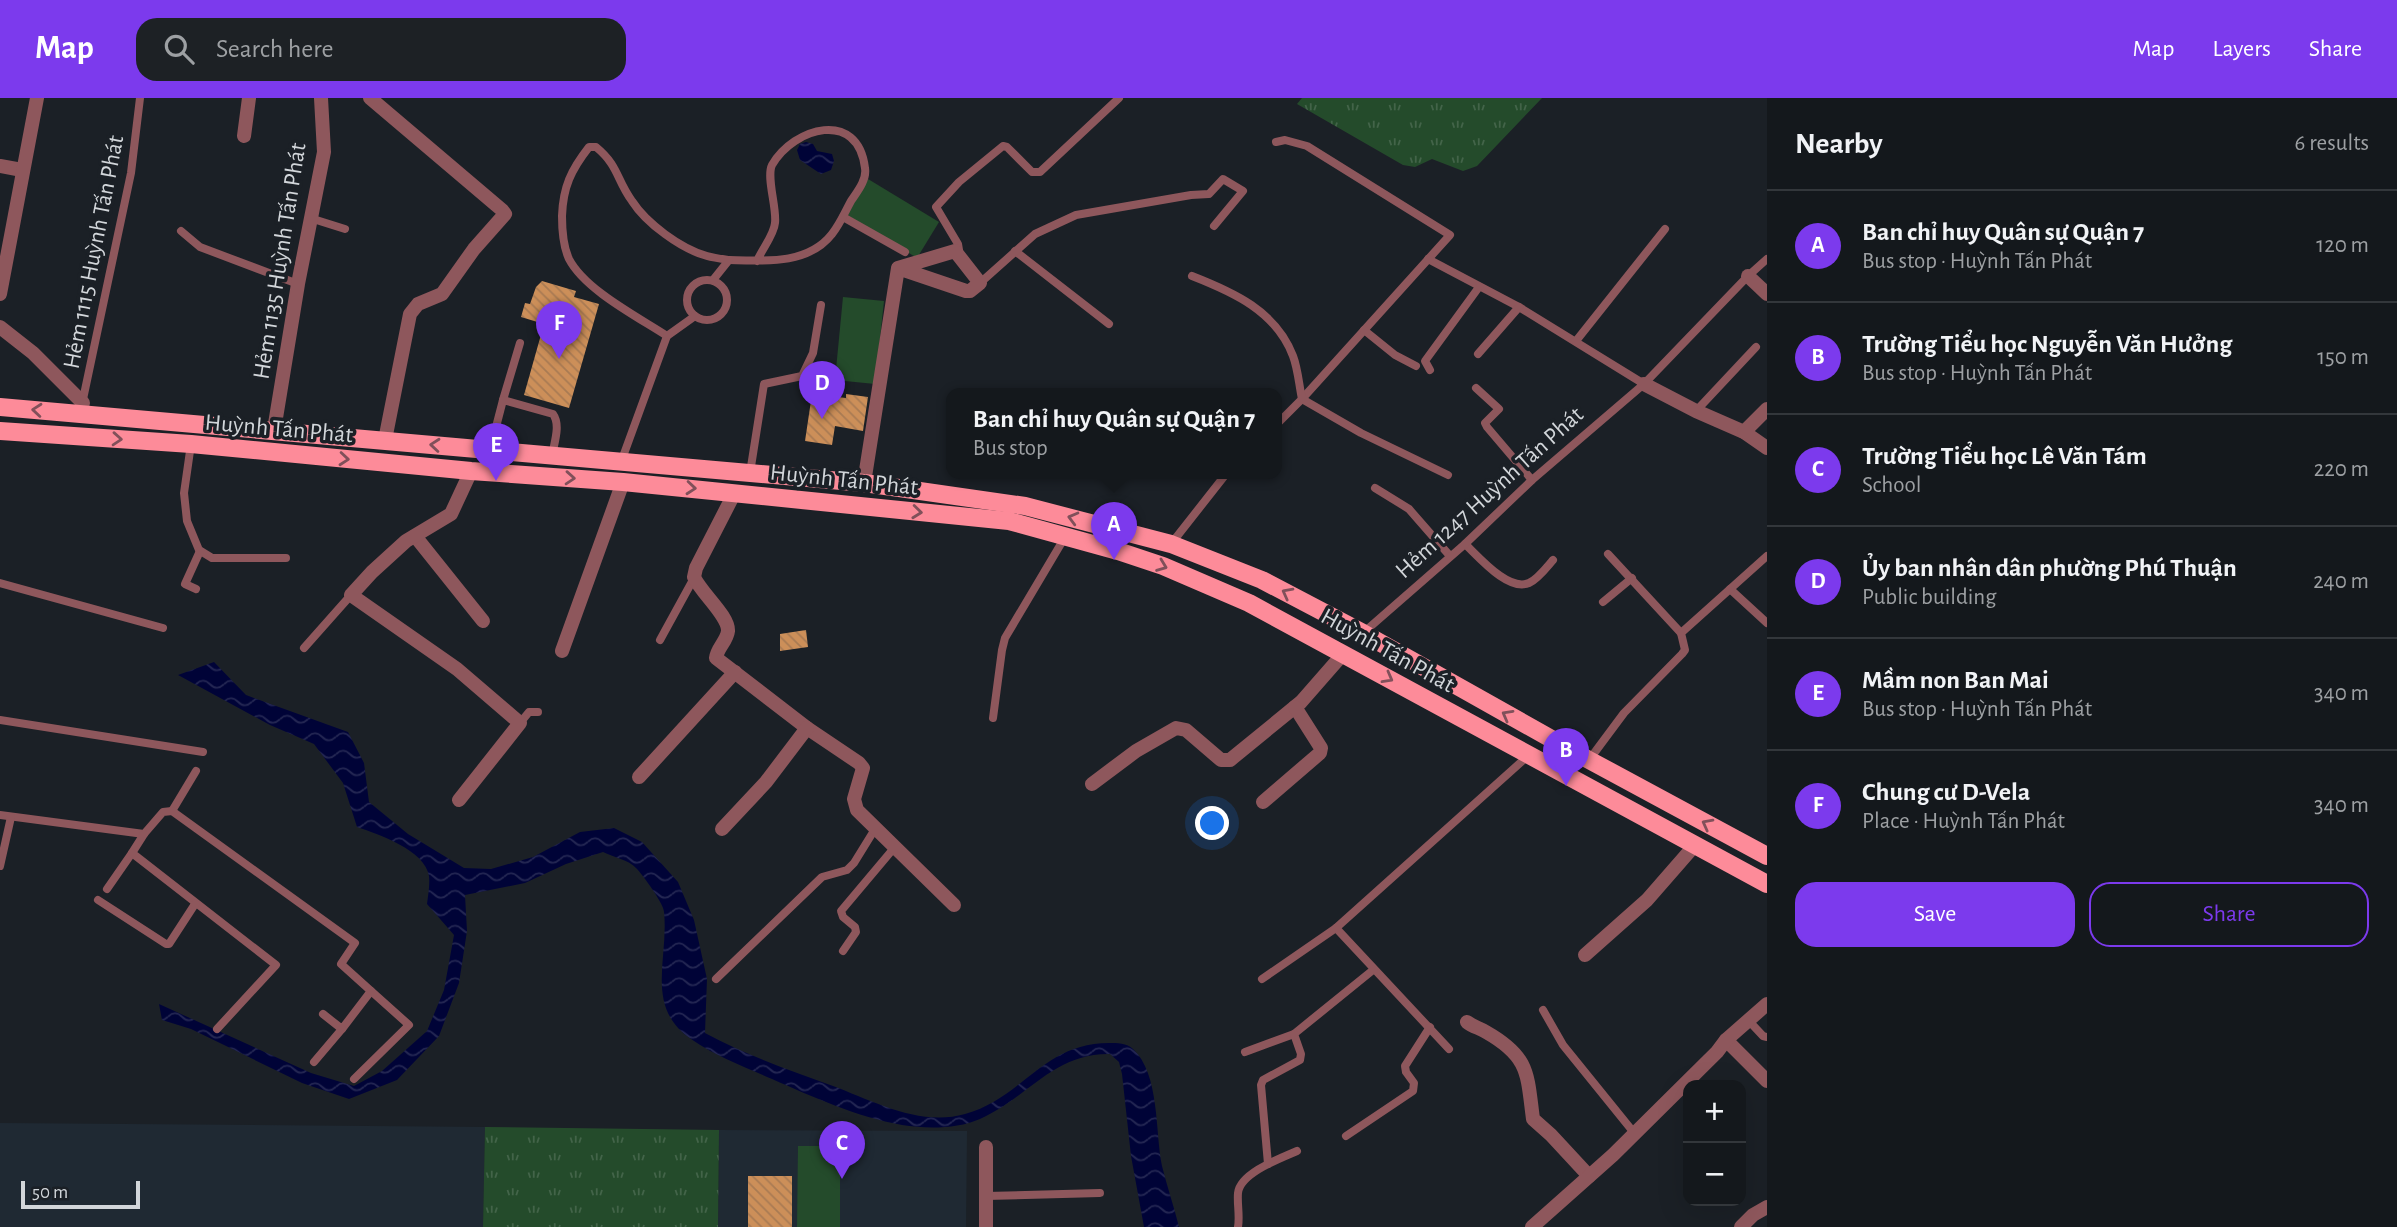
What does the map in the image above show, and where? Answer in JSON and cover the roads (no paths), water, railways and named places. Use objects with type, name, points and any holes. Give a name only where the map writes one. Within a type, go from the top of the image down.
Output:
[{"type":"main road","name":"Huỳnh Tấn Phát","points":[[0,407],[81,408],[274,430],[864,483],[1026,506],[1171,544],[1262,580],[1363,633],[1589,760],[1765,852]]},
{"type":"main road","points":[[77,436],[81,408]]},
{"type":"main road","name":"Huỳnh Tấn Phát","points":[[0,431],[191,444],[471,471],[623,482],[1009,521],[1163,566],[1249,603],[1767,884]]},
{"type":"main road","points":[[383,463],[385,440]]},
{"type":"main road","points":[[742,493],[750,473]]},
{"type":"main road","points":[[860,506],[864,483]]},
{"type":"main road","points":[[1529,755],[1542,734]]},
{"type":"street","points":[[0,294],[36,98]]},
{"type":"street","points":[[244,136],[249,98]]},
{"type":"street","name":"Hẻm 1135 Huỳnh Tấn Phát","points":[[274,430],[298,284],[324,152],[321,98]]},
{"type":"street","points":[[370,98],[505,214],[474,249],[447,289],[435,298],[418,304],[410,314],[385,440]]},
{"type":"street","points":[[0,166],[22,170]]},
{"type":"street","points":[[955,251],[980,283],[966,291],[898,268],[955,251]]},
{"type":"street","points":[[864,483],[898,268]]},
{"type":"street","points":[[1748,276],[1767,295]]},
{"type":"street","points":[[0,327],[33,353],[81,408]]},
{"type":"street","points":[[1644,384],[1744,432],[1767,448]]},
{"type":"street","points":[[1744,432],[1767,409]]},
{"type":"street","points":[[459,800],[520,723],[457,669],[351,595],[372,572],[415,536],[451,514],[471,471]]},
{"type":"street","points":[[562,651],[623,482]]},
{"type":"street","points":[[742,493],[696,568],[694,577],[727,624],[727,637],[716,657],[863,768],[854,803],[875,829],[954,905]]},
{"type":"street","points":[[415,536],[483,621]]},
{"type":"street","points":[[1092,784],[1136,751],[1176,728],[1186,730],[1221,760],[1230,760],[1296,707],[1343,654]]},
{"type":"street","points":[[639,777],[734,672]]},
{"type":"street","points":[[1263,802],[1320,753],[1321,748],[1296,707]]},
{"type":"street","points":[[722,829],[766,782],[807,728]]},
{"type":"street","points":[[1585,955],[1647,900],[1695,845]]},
{"type":"street","points":[[1535,1226],[1635,1134],[1726,1040],[1767,1004]]},
{"type":"street","points":[[1467,1022],[1487,1032],[1521,1059],[1532,1099],[1533,1119],[1589,1176]]},
{"type":"street","points":[[1726,1040],[1767,1081]]},
{"type":"street","points":[[986,1147],[986,1227]]},
{"type":"street","points":[[1741,1227],[1753,1215],[1767,1207]]},
{"type":"lane","name":"Hẻm 1115 Huỳnh Tấn Phát","points":[[81,408],[131,173],[140,98]]},
{"type":"lane","points":[[955,251],[959,250],[958,244],[936,206],[959,182],[1003,146],[1032,172],[1040,172],[1119,98]]},
{"type":"lane","points":[[667,336],[587,282],[570,260],[562,227],[562,195],[576,164],[589,147],[596,146],[611,159],[631,201],[667,235],[706,256],[757,261],[785,260],[807,253],[820,246],[832,234],[864,180],[866,168],[853,139],[841,132],[824,128],[811,132],[792,144],[772,166],[770,173],[776,211],[775,228],[757,261]]},
{"type":"lane","points":[[1276,142],[1285,140],[1307,146],[1450,235],[1282,419]]},
{"type":"lane","points":[[980,283],[1035,233],[1076,215],[1209,194],[1223,179],[1243,191],[1214,226]]},
{"type":"lane","points":[[843,216],[905,252]]},
{"type":"lane","points":[[310,218],[345,229]]},
{"type":"lane","points":[[1576,341],[1665,229]]},
{"type":"lane","points":[[181,231],[200,247],[298,284]]},
{"type":"lane","points":[[1015,251],[1110,324]]},
{"type":"lane","points":[[1428,259],[1519,307],[1644,384]]},
{"type":"lane","name":"Hẻm 1247 Huỳnh Tấn Phát","points":[[1363,633],[1465,544],[1532,480],[1644,384],[1767,259]]},
{"type":"lane","points":[[713,280],[729,260]]},
{"type":"lane","points":[[1192,276],[1226,289],[1260,311],[1291,352],[1302,399],[1361,433],[1448,475]]},
{"type":"lane","points":[[713,280],[724,289],[727,301],[724,310],[709,320],[695,316],[687,304],[689,290],[699,281],[713,280]]},
{"type":"lane","points":[[1430,370],[1425,361],[1479,287]]},
{"type":"lane","points":[[750,473],[764,384],[802,376],[813,353],[821,305]]},
{"type":"lane","points":[[1478,354],[1519,307]]},
{"type":"lane","points":[[621,462],[667,336],[695,316]]},
{"type":"lane","points":[[1364,330],[1395,355],[1416,366]]},
{"type":"lane","points":[[490,450],[520,343]]},
{"type":"lane","points":[[1696,411],[1756,347]]},
{"type":"lane","points":[[1476,388],[1499,410],[1485,423],[1487,427],[1532,480]]},
{"type":"lane","points":[[503,400],[556,417],[558,423],[552,456]]},
{"type":"lane","points":[[191,444],[184,493],[187,522],[200,551],[212,558],[286,558]]},
{"type":"lane","points":[[1171,544],[1222,479]]},
{"type":"lane","points":[[1375,488],[1409,509],[1450,556]]},
{"type":"lane","points":[[993,718],[1005,638],[1065,537]]},
{"type":"lane","points":[[1465,544],[1503,578],[1524,585],[1532,582],[1553,560]]},
{"type":"lane","points":[[196,589],[185,584],[200,551]]},
{"type":"lane","points":[[1589,760],[1624,713],[1685,650],[1681,634],[1608,554]]},
{"type":"lane","points":[[1681,634],[1767,555]]},
{"type":"lane","points":[[660,640],[694,577]]},
{"type":"lane","points":[[1603,603],[1632,578]]},
{"type":"lane","points":[[0,583],[163,628]]},
{"type":"lane","points":[[1730,589],[1767,623]]},
{"type":"lane","points":[[304,648],[351,595]]},
{"type":"lane","points":[[520,723],[529,712],[538,712]]},
{"type":"lane","points":[[0,720],[203,752]]},
{"type":"lane","points":[[1262,979],[1336,928],[1529,755]]},
{"type":"lane","points":[[172,811],[196,771]]},
{"type":"lane","points":[[107,889],[144,834],[163,812],[172,811],[352,938],[355,943],[341,964],[409,1025],[354,1079]]},
{"type":"lane","points":[[0,815],[144,834]]},
{"type":"lane","points":[[0,866],[11,817]]},
{"type":"lane","points":[[716,979],[822,877],[847,870],[875,829]]},
{"type":"lane","points":[[843,951],[856,932],[841,911],[894,848]]},
{"type":"lane","points":[[132,853],[276,965],[217,1029]]},
{"type":"lane","points":[[98,900],[166,944],[169,944],[195,904]]},
{"type":"lane","points":[[1336,928],[1449,1049]]},
{"type":"lane","points":[[1245,1052],[1294,1034],[1373,970]]},
{"type":"lane","points":[[314,1062],[371,991]]},
{"type":"lane","points":[[1544,1010],[1563,1045],[1635,1134]]},
{"type":"lane","points":[[323,1014],[342,1030]]},
{"type":"lane","points":[[1749,1021],[1767,1037]]},
{"type":"lane","points":[[1346,1136],[1413,1091],[1414,1083],[1405,1066],[1430,1027]]},
{"type":"lane","points":[[1268,1164],[1262,1080],[1300,1060],[1301,1054],[1294,1034]]},
{"type":"lane","points":[[1238,1227],[1238,1190],[1246,1179],[1268,1164],[1297,1151]]},
{"type":"lane","points":[[986,1196],[1100,1193]]},
{"type":"water","points":[[800,144],[813,144],[817,151],[832,154],[834,161],[831,170],[821,174],[800,160],[797,150]]},
{"type":"water","points":[[214,662],[246,695],[348,732],[364,763],[369,802],[408,834],[464,868],[491,869],[533,857],[580,832],[614,828],[642,842],[678,882],[694,920],[707,979],[705,1033],[752,1055],[880,1105],[914,1115],[948,1117],[985,1106],[1067,1052],[1086,1045],[1109,1043],[1131,1047],[1142,1060],[1152,1088],[1162,1166],[1179,1227],[1144,1227],[1131,1156],[1122,1074],[1119,1062],[1110,1054],[1072,1061],[1056,1069],[1013,1100],[980,1119],[962,1125],[932,1127],[902,1125],[852,1112],[741,1066],[700,1045],[677,1026],[663,997],[665,930],[661,903],[633,865],[603,852],[566,864],[525,883],[465,895],[467,931],[459,983],[439,1036],[397,1080],[349,1099],[302,1083],[191,1029],[162,1020],[159,1004],[311,1073],[354,1086],[382,1071],[427,1031],[444,990],[454,935],[427,904],[429,876],[426,867],[419,858],[399,844],[357,827],[343,783],[314,744],[270,725],[178,675]]},
{"type":"place","name":"Chung cư D-Vela","points":[[559,359]]},
{"type":"place","name":"Ủy ban nhân dân phường Phú Thuận","points":[[822,419]]},
{"type":"place","name":"Mầm non Ban Mai","points":[[496,481]]},
{"type":"place","name":"Ban chỉ huy Quân sự Quận 7","points":[[1114,560]]},
{"type":"place","name":"Trường Tiểu học Nguyễn Văn Hưởng","points":[[1566,786]]},
{"type":"place","name":"Trường Tiểu học Lê Văn Tám","points":[[842,1179]]}]
